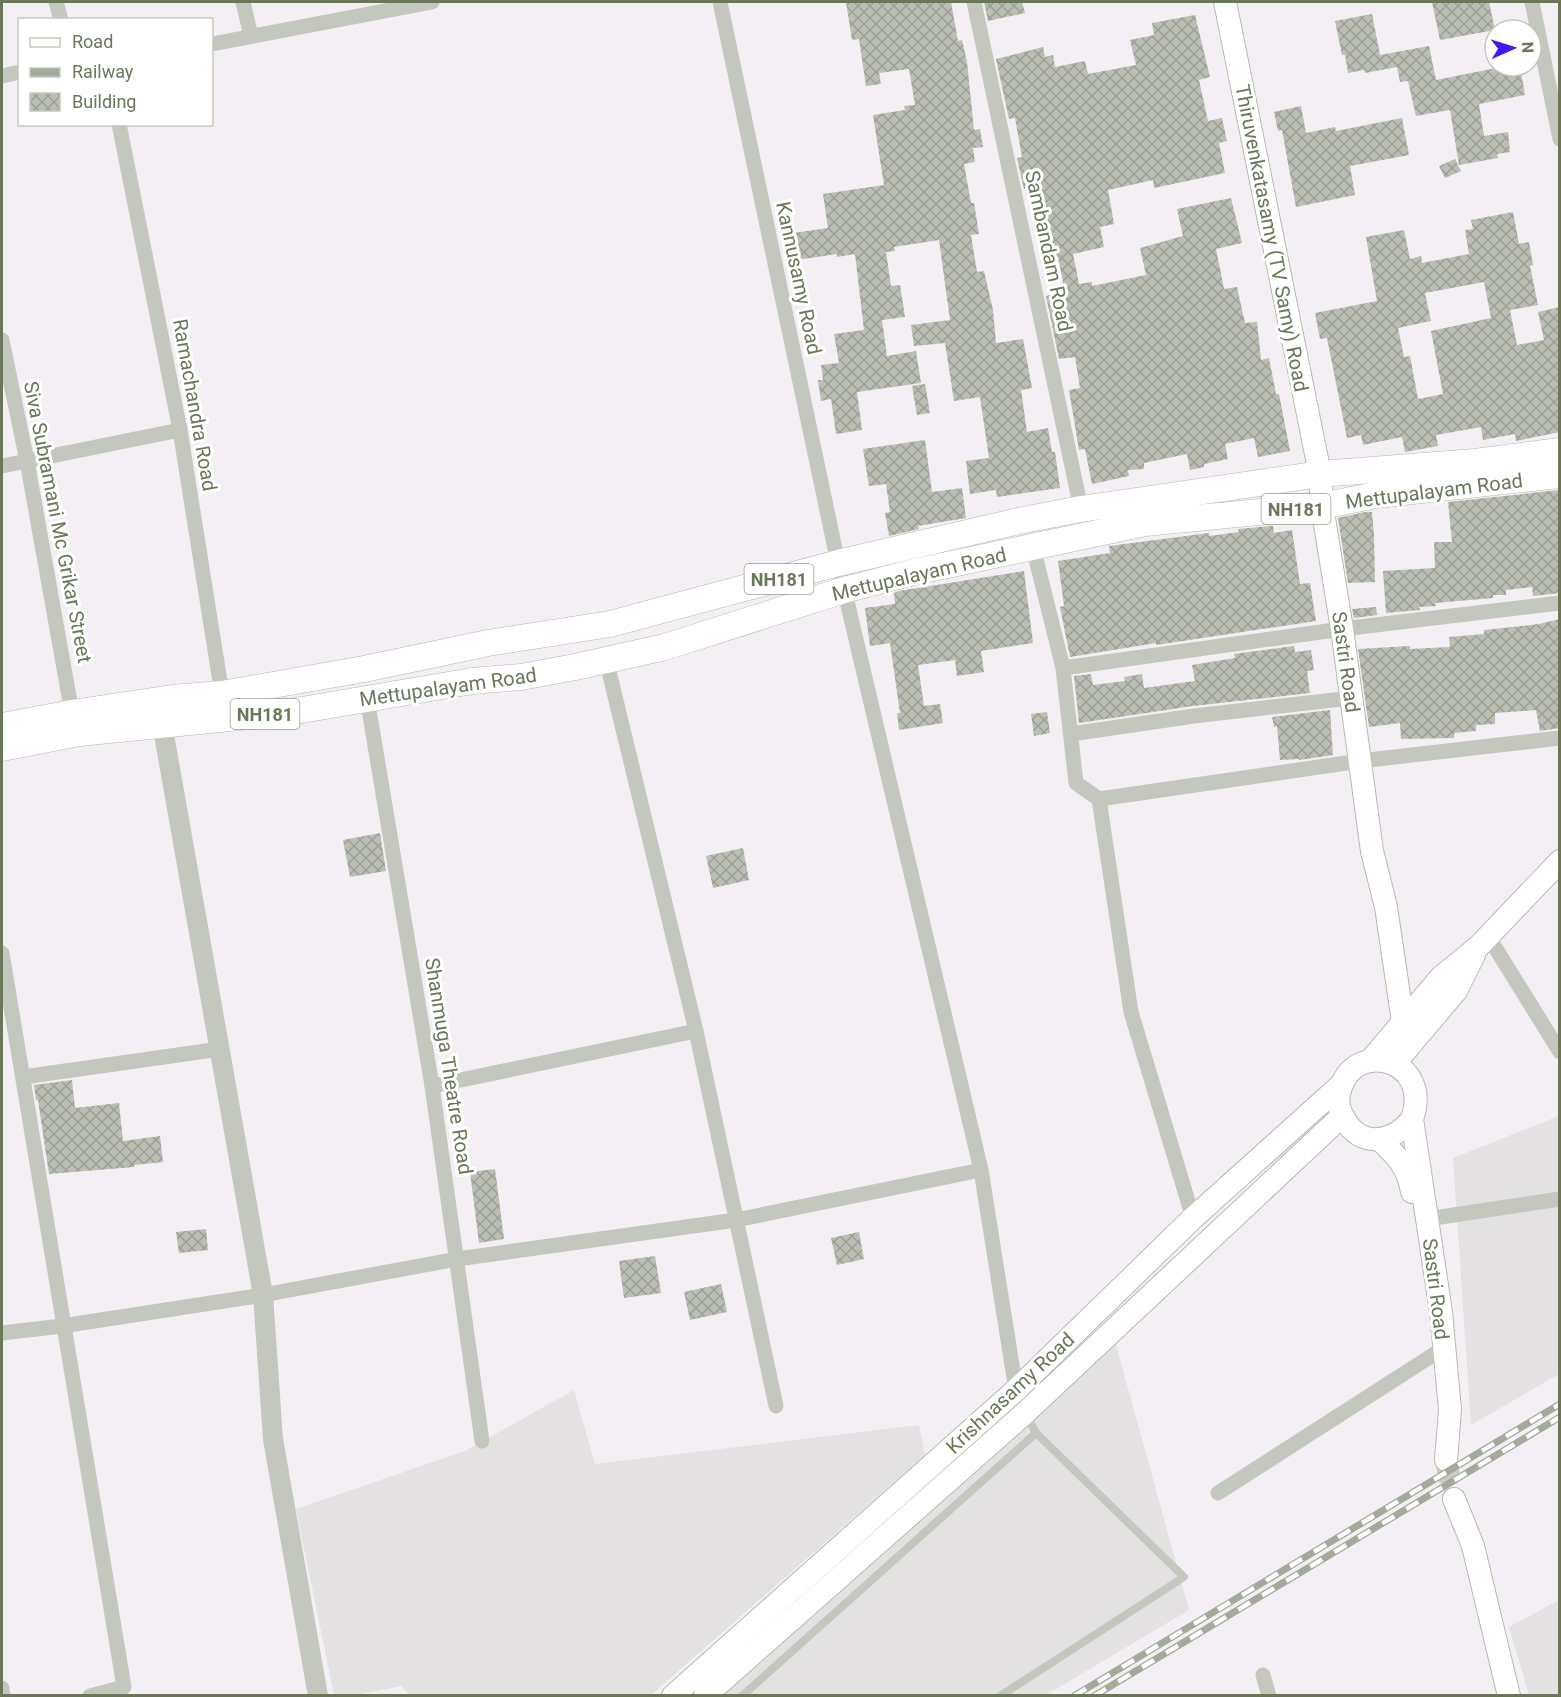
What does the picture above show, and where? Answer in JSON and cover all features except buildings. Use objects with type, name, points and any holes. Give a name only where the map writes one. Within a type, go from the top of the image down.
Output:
[{"type":"highway","name":"Mettupalayam Road","points":[[2,748],[79,733],[160,713],[222,694],[364,669],[488,643],[610,624],[838,563],[1082,509],[1320,474],[1475,462],[1560,451]]},
{"type":"highway","name":"Mettupalayam Road","points":[[2,726],[72,713],[290,712],[472,681],[521,677],[665,647],[844,590],[914,572],[1145,523],[1322,506],[1376,495],[1560,475]]},
{"type":"main road","name":"Thiruvenkatasamy (TV Samy) Road","points":[[1225,2],[1320,474]]},
{"type":"main road","name":"Sastri Road","points":[[1320,474],[1322,506],[1342,629],[1372,850],[1372,885],[1398,1043]]},
{"type":"main road","points":[[1398,1043],[1405,1071],[1415,1088],[1416,1107],[1412,1119],[1404,1130],[1392,1137],[1368,1138],[1348,1126],[1342,1116],[1339,1094],[1348,1073],[1398,1043],[1456,991],[1484,941],[1560,861]]},
{"type":"main road","name":"Krishnasamy Road","points":[[672,1695],[1016,1390],[1193,1218],[1342,1084]]},
{"type":"main road","points":[[705,1695],[1025,1413],[1342,1116]]},
{"type":"main road","name":"Sastri Road","points":[[1379,1139],[1398,1157],[1410,1177],[1433,1312],[1439,1408],[1435,1457],[1442,1465],[1449,1410],[1441,1312],[1412,1119]]},
{"type":"main road","points":[[1450,1502],[1473,1546],[1509,1695]]},
{"type":"street","points":[[56,2],[60,18]]},
{"type":"street","points":[[243,2],[251,36]]},
{"type":"street","points":[[213,44],[432,2]]},
{"type":"street","name":"Kannusamy Road","points":[[720,2],[844,590],[981,1170],[1016,1390]]},
{"type":"street","name":"Sambandam Road","points":[[975,2],[1082,509]]},
{"type":"street","points":[[1532,2],[1560,139]]},
{"type":"street","points":[[2,76],[18,72]]},
{"type":"street","name":"Ramachandra Road","points":[[119,126],[180,430],[222,694]]},
{"type":"street","name":"Siva Subramani Mc Grikar Street","points":[[2,340],[27,461],[72,713]]},
{"type":"street","points":[[2,466],[180,430]]},
{"type":"street","points":[[1034,547],[1063,668],[1076,783],[1099,799],[1360,761],[1560,738]]},
{"type":"street","points":[[1063,668],[1342,629],[1560,603]]},
{"type":"street","points":[[606,659],[696,1031],[776,1406]]},
{"type":"street","points":[[1071,734],[1194,716],[1351,698]]},
{"type":"street","name":"Shanmuga Theatre Road","points":[[368,699],[432,1086],[482,1441]]},
{"type":"street","points":[[160,713],[262,1295],[273,1439],[318,1695]]},
{"type":"street","points":[[1099,799],[1131,1012],[1193,1218]]},
{"type":"street","points":[[1484,941],[1560,1052]]},
{"type":"street","points":[[2,953],[62,1326],[124,1687],[90,1695]]},
{"type":"street","points":[[432,1086],[696,1031]]},
{"type":"street","points":[[23,1077],[220,1049]]},
{"type":"street","points":[[2,1333],[262,1295],[457,1259],[736,1220],[981,1170]]},
{"type":"street","points":[[1426,1219],[1560,1199]]},
{"type":"street","points":[[1218,1492],[1436,1353]]},
{"type":"street","points":[[1263,1675],[1269,1695]]},
{"type":"street","points":[[2,1688],[3,1695]]},
{"type":"lane","points":[[1000,1695],[1184,1577],[1036,1433],[1025,1413]]},
{"type":"lane","points":[[742,1695],[1036,1433]]},
{"type":"shaded area","points":[[1559,1116],[1559,1374],[1471,1425],[1453,1158]]},
{"type":"shaded area","points":[[1115,1341],[1189,1610],[1046,1695],[717,1696]]},
{"type":"shaded area","points":[[574,1390],[595,1464],[919,1425],[925,1455],[651,1695],[411,1696],[401,1686],[357,1695],[334,1695],[296,1509],[465,1451]]},
{"type":"shaded area","points":[[1559,1600],[1559,1695],[1529,1695],[1509,1627]]},
{"type":"tunnel","points":[[1446,1460],[1454,1499]]},
{"type":"railway","points":[[1074,1696],[1560,1404]]},
{"type":"railway","points":[[1094,1696],[1560,1417]]}]
